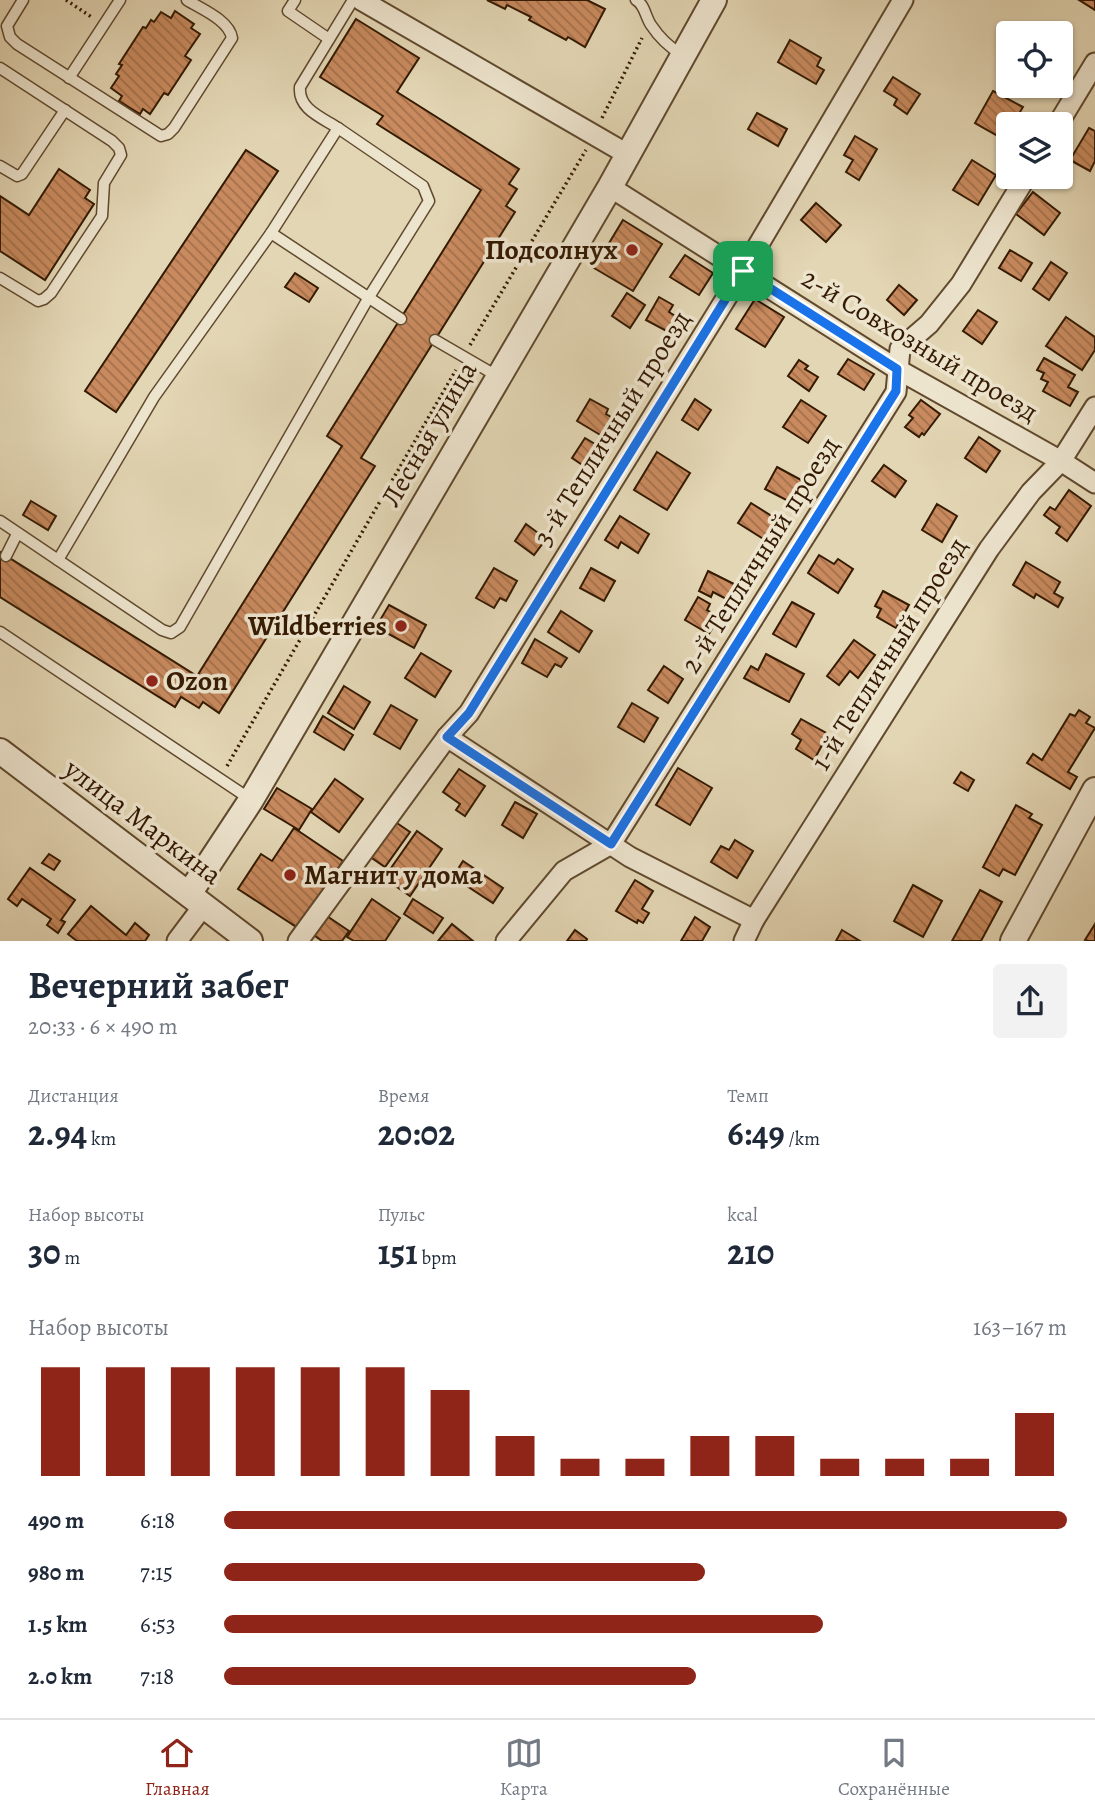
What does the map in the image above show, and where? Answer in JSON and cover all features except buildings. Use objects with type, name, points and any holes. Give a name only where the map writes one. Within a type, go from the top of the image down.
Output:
[{"type":"street","points":[[361,0],[627,154]]},
{"type":"street","name":"Лесная улица","points":[[196,900],[251,800],[497,376],[610,187],[713,0]]},
{"type":"street","name":"3-й Тепличный проезд","points":[[298,941],[447,737],[469,713],[743,271],[903,0]]},
{"type":"street","points":[[1065,112],[1095,63]]},
{"type":"street","name":"2-й Совхозный проезд","points":[[610,187],[897,369],[1061,461],[1095,483]]},
{"type":"street","name":"2-й Тепличный проезд","points":[[506,941],[564,871],[611,844],[896,391],[900,349],[929,324],[961,284],[1019,189]]},
{"type":"street","name":"1-й Тепличный проезд","points":[[744,941],[754,920],[989,549],[1031,492],[1061,461],[1095,407]]},
{"type":"street","points":[[447,737],[630,857],[754,920]]},
{"type":"street","name":"улица Маркина","points":[[0,751],[250,941]]},
{"type":"street","points":[[1013,941],[1095,790]]},
{"type":"street","points":[[177,941],[196,900]]},
{"type":"lane","points":[[23,0],[7,26],[10,37],[160,136],[168,134],[174,128],[232,38],[231,31],[224,24],[187,0]]},
{"type":"lane","points":[[69,78],[120,0]]},
{"type":"lane","points":[[295,0],[288,11],[329,39]]},
{"type":"lane","points":[[0,521],[162,630],[171,633],[180,627],[369,297],[429,201],[423,186],[304,106],[299,97],[300,87],[353,0]]},
{"type":"lane","points":[[636,0],[641,3],[650,23],[669,46],[682,55]]},
{"type":"lane","points":[[0,68],[119,148],[121,155],[104,183],[102,216],[51,293],[38,301],[0,278]]},
{"type":"lane","points":[[0,166],[17,176],[22,174],[65,110]]},
{"type":"lane","points":[[58,560],[154,397],[271,233],[338,128]]},
{"type":"lane","points":[[271,233],[401,318]]},
{"type":"lane","points":[[435,340],[497,376]]},
{"type":"lane","points":[[6,556],[17,534]]},
{"type":"lane","points":[[0,632],[251,800]]},
{"type":"path","points":[[66,0],[104,25]]},
{"type":"path","points":[[220,777],[582,158],[650,23]]},
{"type":"place","name":"Подсолнух","points":[[632,250]]},
{"type":"place","name":"Wildberries","points":[[401,626]]},
{"type":"place","name":"Ozon","points":[[152,681]]},
{"type":"place","name":"Магнит у дома","points":[[290,875]]},
{"type":"route","points":[[743,271],[897,369],[896,391],[611,844],[447,737],[469,713],[743,271]]}]
